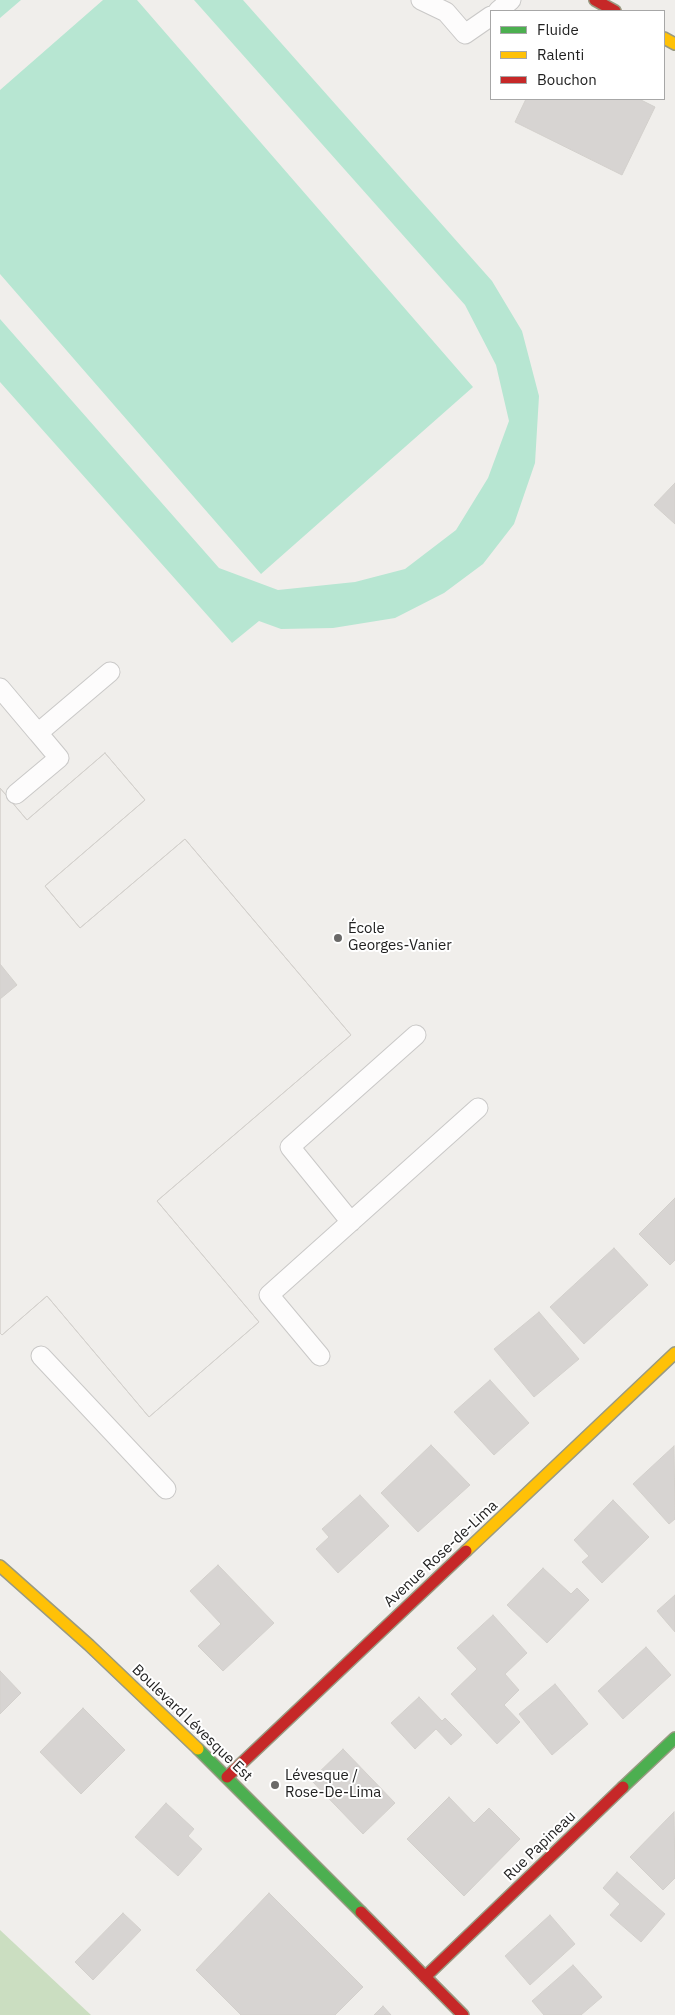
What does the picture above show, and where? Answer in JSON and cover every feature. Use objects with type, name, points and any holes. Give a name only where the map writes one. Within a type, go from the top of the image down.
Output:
[{"type":"street","points":[[594,0],[613,10]]},
{"type":"street","name":"Avenue Rose-de-Lima","points":[[227,1777],[675,1353]]},
{"type":"street","name":"Boulevard Lévesque Est","points":[[0,1566],[89,1646],[227,1777],[463,2015]]},
{"type":"street","name":"Rue Papineau","points":[[425,1977],[675,1738]]},
{"type":"lane","points":[[421,0],[446,12],[465,34],[490,17]]},
{"type":"lane","points":[[499,10],[511,0]]},
{"type":"lane","points":[[38,733],[110,672]]},
{"type":"lane","points":[[0,688],[59,758],[16,794]]},
{"type":"lane","points":[[351,1222],[290,1147],[416,1035]]},
{"type":"lane","points":[[320,1356],[269,1295],[478,1108]]},
{"type":"lane","points":[[41,1356],[166,1489]]},
{"type":"green space","points":[[0,0],[21,0],[0,18]]},
{"type":"green space","points":[[103,0],[137,0],[473,387],[261,574],[0,274],[0,90]]},
{"type":"green space","points":[[194,0],[243,0],[492,281],[522,331],[539,396],[535,463],[514,524],[483,564],[444,593],[395,618],[333,628],[281,629],[259,621],[232,643],[0,382],[0,319],[219,568],[278,590],[355,582],[405,569],[456,530],[488,478],[509,421],[496,365],[465,305]]},
{"type":"green space","points":[[0,1930],[91,2015],[0,2015]]},
{"type":"building","points":[[526,100],[641,100],[655,107],[622,175],[515,122]]},
{"type":"building","points":[[675,483],[675,524],[654,505]]},
{"type":"building","points":[[105,753],[145,800],[45,886],[80,928],[185,839],[351,1035],[157,1201],[259,1322],[149,1417],[47,1296],[2,1335],[0,1333],[0,999],[17,985],[0,964],[0,788],[27,820]]},
{"type":"building","points":[[105,753],[145,800],[45,886],[80,928],[185,839],[351,1035],[157,1201],[259,1322],[149,1417],[47,1296],[2,1335],[0,1333],[0,788],[27,820]]},
{"type":"building","points":[[675,1198],[675,1260],[670,1265],[639,1234]]},
{"type":"building","points":[[614,1248],[648,1285],[584,1344],[550,1307]]},
{"type":"building","points":[[539,1312],[579,1359],[534,1397],[494,1349]]},
{"type":"building","points":[[490,1380],[529,1423],[494,1455],[454,1412]]},
{"type":"building","points":[[431,1445],[470,1485],[418,1532],[381,1493]]},
{"type":"building","points":[[674,1446],[675,1519],[669,1524],[633,1484]]},
{"type":"building","points":[[360,1495],[389,1526],[338,1573],[316,1549],[329,1537],[322,1529]]},
{"type":"building","points":[[613,1500],[649,1537],[602,1583],[582,1562],[589,1556],[574,1540]]},
{"type":"building","points":[[218,1565],[274,1623],[223,1671],[198,1646],[221,1624],[190,1591]]},
{"type":"building","points":[[543,1568],[571,1594],[577,1588],[589,1600],[547,1643],[507,1605]]},
{"type":"building","points":[[675,1595],[675,1632],[657,1611]]},
{"type":"building","points":[[493,1615],[527,1653],[505,1674],[519,1690],[504,1705],[520,1722],[497,1744],[451,1694],[477,1669],[457,1648]]},
{"type":"building","points":[[646,1647],[671,1675],[623,1719],[598,1691]]},
{"type":"building","points":[[0,1671],[21,1693],[0,1714]]},
{"type":"building","points":[[555,1684],[588,1724],[552,1755],[519,1714]]},
{"type":"building","points":[[419,1697],[442,1721],[445,1718],[462,1735],[451,1745],[436,1729],[415,1749],[391,1723]]},
{"type":"building","points":[[83,1708],[125,1750],[81,1794],[40,1752]]},
{"type":"building","points":[[343,1749],[395,1803],[363,1834],[311,1780]]},
{"type":"building","points":[[449,1797],[474,1823],[489,1808],[520,1839],[464,1896],[407,1839]]},
{"type":"building","points":[[166,1803],[194,1829],[188,1836],[202,1849],[178,1876],[135,1837]]},
{"type":"building","points":[[674,1812],[675,1878],[663,1890],[630,1857]]},
{"type":"building","points":[[617,1872],[665,1914],[641,1942],[610,1915],[620,1904],[603,1888]]},
{"type":"building","points":[[269,1893],[363,1987],[335,2015],[241,2015],[196,1970]]},
{"type":"building","points":[[123,1913],[141,1930],[93,1980],[75,1962]]},
{"type":"building","points":[[550,1915],[575,1944],[530,1985],[505,1956]]},
{"type":"building","points":[[573,1965],[602,1997],[581,2015],[544,2015],[532,2001]]},
{"type":"building","points":[[383,2006],[391,2015],[374,2015]]},
{"type":"traffic: fast","points":[[623,1787],[675,1738]]},
{"type":"traffic: fast","points":[[198,1749],[361,1912]]},
{"type":"traffic: slow","points":[[665,39],[675,44]]},
{"type":"traffic: slow","points":[[466,1551],[675,1353]]},
{"type":"traffic: slow","points":[[0,1566],[89,1645],[198,1749]]},
{"type":"traffic: jam","points":[[595,0],[613,10]]},
{"type":"traffic: jam","points":[[227,1777],[466,1551]]},
{"type":"traffic: jam","points":[[425,1977],[623,1787]]},
{"type":"traffic: jam","points":[[361,1912],[463,2015]]},
{"type":"place","name":"École Georges-Vanier","points":[[338,938]]},
{"type":"place","name":"Lévesque / Rose-De-Lima","points":[[275,1785]]}]
